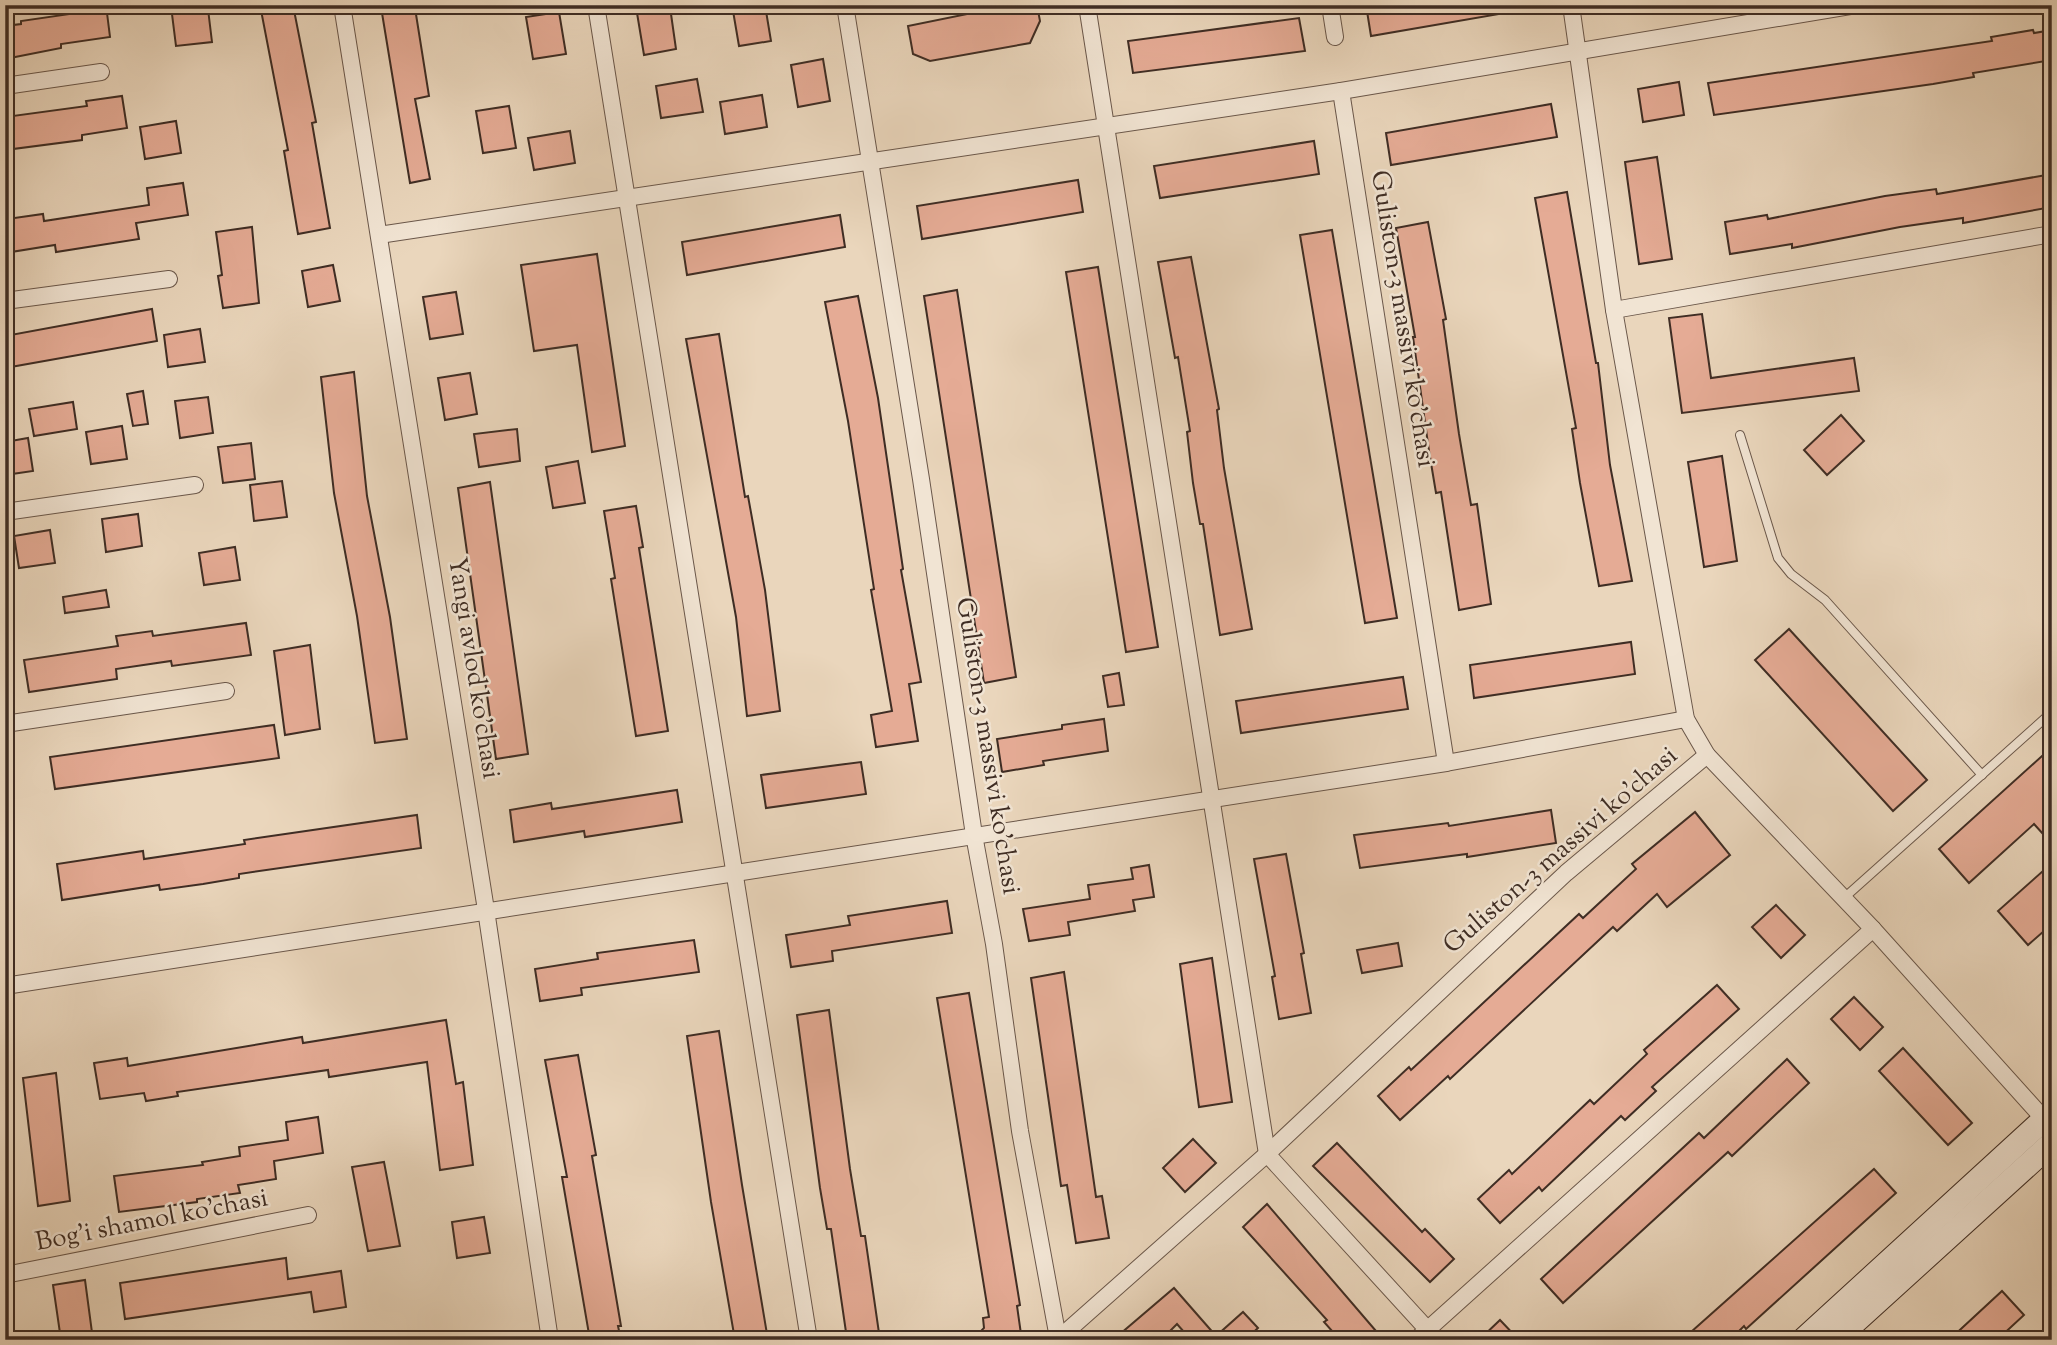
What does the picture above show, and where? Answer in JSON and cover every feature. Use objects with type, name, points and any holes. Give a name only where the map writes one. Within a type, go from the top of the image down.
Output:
[{"type":"street","name":"Yangi avlod ko'chasi","points":[[342,5],[486,910],[550,1340]]},
{"type":"street","points":[[596,5],[809,1340]]},
{"type":"street","name":"Guliston-3 massivi ko'chasi","points":[[845,5],[974,835],[994,944],[1020,1131],[1058,1339]]},
{"type":"street","points":[[1087,5],[1267,1154],[1427,1336],[1873,929]]},
{"type":"street","points":[[1330,5],[1335,37]]},
{"type":"street","name":"Guliston-3 massivi ko'chasi","points":[[1058,1339],[1267,1154],[1566,873],[1707,755],[1686,719],[1614,310],[1570,5]]},
{"type":"street","points":[[379,235],[1341,91],[1856,5]]},
{"type":"street","points":[[5,86],[100,72]]},
{"type":"street","name":"Guliston-3 massivi ko'chasi","points":[[1341,91],[1446,763]]},
{"type":"street","points":[[1614,310],[2052,234]]},
{"type":"street","points":[[5,301],[169,279]]},
{"type":"street","points":[[5,512],[195,485]]},
{"type":"street","points":[[5,724],[226,691]]},
{"type":"street","points":[[5,986],[1446,763],[1686,719]]},
{"type":"street","points":[[1707,755],[1844,898],[2049,1120],[1803,1340]]},
{"type":"street","points":[[1835,1340],[2052,1143]]},
{"type":"street","name":"Bog'i shamol ko'chasi","points":[[5,1275],[308,1215]]},
{"type":"lane","points":[[1740,435],[1778,558],[1791,574],[1825,600],[1982,775]]},
{"type":"lane","points":[[1844,898],[2052,712]]},
{"type":"building","points":[[106,5],[110,37],[61,44],[61,48],[5,59],[5,26],[70,14],[70,9]]},
{"type":"building","points":[[260,5],[293,5],[316,122],[312,123],[330,228],[298,234],[284,151],[288,150]]},
{"type":"building","points":[[732,5],[765,5],[771,41],[739,46]]},
{"type":"building","points":[[997,5],[1037,5],[1040,21],[1030,43],[930,61],[913,54],[908,26],[997,8]]},
{"type":"building","points":[[1366,5],[1505,5],[1505,13],[1371,36]]},
{"type":"building","points":[[670,7],[676,49],[644,55],[637,13]]},
{"type":"building","points":[[415,8],[429,96],[415,99],[430,179],[410,183],[382,13]]},
{"type":"building","points":[[208,9],[212,42],[176,46],[172,14]]},
{"type":"building","points":[[559,12],[566,54],[533,59],[526,17]]},
{"type":"building","points":[[1299,18],[1305,51],[1133,73],[1128,41]]},
{"type":"building","points":[[2033,30],[2034,33],[2052,30],[2052,60],[1973,73],[1974,77],[1933,84],[1714,115],[1708,83],[1992,41],[1991,37]]},
{"type":"building","points":[[823,59],[830,101],[798,107],[791,65]]},
{"type":"building","points":[[697,79],[703,112],[661,118],[656,86]]},
{"type":"building","points":[[1679,82],[1684,115],[1643,122],[1638,89]]},
{"type":"building","points":[[762,95],[767,127],[725,134],[720,102]]},
{"type":"building","points":[[122,96],[127,128],[82,135],[82,140],[5,150],[5,117],[87,106],[86,101]]},
{"type":"building","points":[[1551,104],[1557,137],[1391,165],[1386,133]]},
{"type":"building","points":[[509,106],[516,148],[483,153],[476,111]]},
{"type":"building","points":[[176,121],[181,153],[145,159],[140,127]]},
{"type":"building","points":[[570,131],[575,163],[534,170],[528,138]]},
{"type":"building","points":[[1314,141],[1319,174],[1160,198],[1154,166]]},
{"type":"building","points":[[1657,157],[1672,259],[1639,264],[1625,162]]},
{"type":"building","points":[[2052,174],[2052,207],[1963,223],[1963,218],[1900,227],[1792,248],[1792,244],[1730,254],[1725,222],[1767,215],[1768,219],[1885,196],[1936,189],[1937,194]]},
{"type":"building","points":[[1078,180],[1083,212],[922,239],[917,206]]},
{"type":"building","points":[[183,183],[188,215],[136,223],[139,239],[56,252],[55,245],[11,252],[7,219],[43,214],[44,221],[149,205],[147,188]]},
{"type":"building","points":[[1567,192],[1598,363],[1610,465],[1632,581],[1599,586],[1572,429],[1576,428],[1535,198]]},
{"type":"building","points":[[840,215],[845,247],[687,275],[682,242]]},
{"type":"building","points":[[1428,222],[1446,319],[1443,320],[1459,434],[1471,505],[1477,504],[1491,604],[1459,610],[1441,492],[1436,493],[1429,451],[1415,337],[1396,228]]},
{"type":"building","points":[[252,227],[259,303],[223,308],[216,232]]},
{"type":"building","points":[[1332,230],[1397,618],[1365,623],[1300,235]]},
{"type":"building","points":[[597,254],[625,446],[592,452],[577,345],[534,351],[521,265]]},
{"type":"building","points":[[1191,257],[1219,409],[1224,468],[1252,629],[1220,635],[1203,524],[1200,524],[1193,483],[1187,432],[1190,431],[1178,357],[1175,358],[1158,262]]},
{"type":"building","points":[[333,265],[340,301],[308,307],[302,271]]},
{"type":"building","points":[[1098,267],[1158,647],[1126,652],[1066,272]]},
{"type":"building","points":[[957,290],[1016,677],[984,683],[924,296]]},
{"type":"building","points":[[456,292],[463,334],[430,339],[423,297]]},
{"type":"building","points":[[858,296],[878,398],[903,569],[901,570],[921,682],[909,684],[918,741],[876,747],[871,715],[892,711],[871,590],[874,589],[848,421],[825,302]]},
{"type":"building","points":[[152,309],[157,341],[5,368],[5,336]]},
{"type":"building","points":[[1702,314],[1711,378],[1854,358],[1859,391],[1682,413],[1669,318]]},
{"type":"building","points":[[200,329],[205,362],[168,367],[164,335]]},
{"type":"building","points":[[719,334],[745,497],[748,496],[765,590],[780,711],[747,716],[736,617],[686,339]]},
{"type":"building","points":[[354,372],[367,496],[390,617],[407,739],[375,743],[357,616],[334,493],[321,377]]},
{"type":"building","points":[[470,373],[477,414],[445,420],[438,378]]},
{"type":"building","points":[[143,391],[148,424],[133,426],[127,394]]},
{"type":"building","points":[[208,397],[213,433],[180,438],[175,401]]},
{"type":"building","points":[[73,402],[77,429],[34,436],[29,409]]},
{"type":"building","points":[[1841,415],[1864,441],[1827,475],[1804,450]]},
{"type":"building","points":[[122,426],[127,459],[91,464],[86,432]]},
{"type":"building","points":[[517,429],[520,461],[479,467],[474,434]]},
{"type":"building","points":[[28,438],[33,471],[5,475],[5,442]]},
{"type":"building","points":[[251,443],[255,479],[223,483],[218,447]]},
{"type":"building","points":[[1722,456],[1737,561],[1704,567],[1688,462]]},
{"type":"building","points":[[578,461],[585,503],[553,508],[546,467]]},
{"type":"building","points":[[282,481],[287,517],[254,521],[250,485]]},
{"type":"building","points":[[490,482],[528,754],[496,759],[458,488]]},
{"type":"building","points":[[636,506],[643,547],[639,548],[668,731],[636,736],[611,579],[615,578],[604,511]]},
{"type":"building","points":[[138,514],[142,546],[106,552],[102,519]]},
{"type":"building","points":[[50,530],[55,563],[19,568],[14,536]]},
{"type":"building","points":[[235,547],[240,580],[204,585],[199,553]]},
{"type":"building","points":[[106,590],[109,607],[65,613],[63,597]]},
{"type":"building","points":[[246,623],[251,655],[172,666],[171,661],[116,669],[117,679],[29,692],[24,660],[118,646],[116,636],[152,631],[153,636]]},
{"type":"building","points":[[1789,629],[1927,780],[1893,811],[1755,660]]},
{"type":"building","points":[[1631,642],[1635,674],[1474,698],[1470,665]]},
{"type":"building","points":[[310,645],[320,729],[285,735],[274,651]]},
{"type":"building","points":[[1119,673],[1124,705],[1108,707],[1103,676]]},
{"type":"building","points":[[1403,677],[1408,709],[1241,733],[1236,701]]},
{"type":"building","points":[[1104,719],[1108,751],[1043,761],[1044,765],[1002,772],[997,739],[1062,729],[1062,725]]},
{"type":"building","points":[[274,725],[279,758],[55,789],[50,757]]},
{"type":"building","points":[[2052,747],[2052,807],[2046,813],[2052,820],[2052,844],[2034,824],[1969,883],[1939,849]]},
{"type":"building","points":[[861,762],[866,794],[766,808],[761,775]]},
{"type":"building","points":[[677,790],[682,822],[585,837],[584,831],[514,842],[510,810],[551,803],[552,809]]},
{"type":"building","points":[[1551,810],[1556,843],[1467,857],[1467,854],[1360,868],[1354,835],[1448,823],[1449,826]]},
{"type":"building","points":[[1695,812],[1730,855],[1667,907],[1657,894],[1617,931],[1613,927],[1450,1079],[1448,1076],[1400,1120],[1378,1096],[1409,1067],[1411,1070],[1579,914],[1583,918],[1636,869],[1632,864]]},
{"type":"building","points":[[417,815],[421,848],[239,874],[239,878],[203,884],[160,890],[159,885],[62,900],[57,864],[143,851],[144,859],[245,844],[244,840]]},
{"type":"building","points":[[1286,854],[1304,953],[1301,954],[1311,1013],[1279,1019],[1272,977],[1275,976],[1254,859]]},
{"type":"building","points":[[2052,863],[2052,924],[2028,945],[1998,911]]},
{"type":"building","points":[[1149,865],[1154,897],[1133,900],[1135,911],[1068,922],[1070,935],[1029,941],[1023,909],[1090,899],[1088,885],[1133,879],[1131,868]]},
{"type":"building","points":[[947,901],[952,933],[832,951],[833,961],[791,967],[786,935],[850,925],[848,916]]},
{"type":"building","points":[[1776,905],[1805,935],[1781,958],[1752,927]]},
{"type":"building","points":[[694,940],[699,972],[581,988],[582,995],[540,1001],[535,969],[598,959],[597,953]]},
{"type":"building","points":[[1398,943],[1402,966],[1362,973],[1357,950]]},
{"type":"building","points":[[1212,958],[1232,1102],[1199,1107],[1180,964]]},
{"type":"building","points":[[1064,972],[1096,1197],[1102,1196],[1109,1238],[1076,1243],[1067,1185],[1061,1186],[1031,978]]},
{"type":"building","points":[[1717,985],[1739,1009],[1652,1087],[1656,1091],[1625,1120],[1621,1116],[1542,1191],[1539,1187],[1500,1223],[1478,1199],[1509,1170],[1512,1174],[1590,1100],[1594,1104],[1647,1054],[1644,1050]]},
{"type":"building","points":[[969,993],[1020,1305],[1017,1306],[1021,1334],[1014,1340],[972,1340],[984,1328],[983,1318],[989,1317],[937,998]]},
{"type":"building","points":[[1854,997],[1883,1027],[1860,1050],[1831,1019]]},
{"type":"building","points":[[829,1010],[850,1169],[861,1236],[865,1236],[879,1333],[847,1339],[831,1229],[827,1229],[820,1188],[797,1015]]},
{"type":"building","points":[[446,1020],[456,1084],[463,1082],[473,1165],[440,1170],[427,1062],[329,1077],[328,1070],[177,1092],[178,1096],[146,1101],[144,1093],[100,1099],[94,1063],[127,1058],[128,1066],[302,1037],[303,1043]]},
{"type":"building","points":[[719,1031],[768,1340],[735,1340],[711,1202],[687,1036]]},
{"type":"building","points":[[1903,1048],[1972,1123],[1948,1145],[1879,1071]]},
{"type":"building","points":[[578,1055],[596,1155],[592,1156],[621,1326],[618,1326],[621,1340],[590,1340],[562,1177],[567,1177],[545,1060]]},
{"type":"building","points":[[1787,1059],[1809,1083],[1732,1156],[1728,1152],[1563,1303],[1541,1279],[1699,1133],[1704,1138]]},
{"type":"building","points":[[56,1073],[70,1201],[38,1206],[23,1078]]},
{"type":"building","points":[[318,1117],[323,1153],[274,1161],[276,1179],[238,1185],[240,1193],[197,1199],[197,1202],[119,1212],[114,1176],[203,1165],[202,1162],[240,1156],[239,1147],[288,1140],[286,1122]]},
{"type":"building","points":[[1193,1139],[1216,1163],[1185,1192],[1163,1168]]},
{"type":"building","points":[[1337,1143],[1422,1232],[1425,1229],[1454,1259],[1430,1282],[1313,1166]]},
{"type":"building","points":[[384,1162],[400,1246],[368,1251],[352,1167]]},
{"type":"building","points":[[1874,1169],[1896,1193],[1746,1329],[1744,1326],[1730,1340],[1682,1340]]},
{"type":"building","points":[[1267,1204],[1376,1331],[1367,1340],[1340,1340],[1324,1322],[1327,1320],[1243,1227]]},
{"type":"building","points":[[484,1217],[490,1253],[457,1258],[452,1222]]},
{"type":"building","points":[[286,1258],[288,1279],[341,1271],[346,1307],[314,1312],[311,1292],[125,1319],[120,1283]]},
{"type":"building","points":[[85,1280],[93,1340],[61,1340],[53,1285]]},
{"type":"building","points":[[1174,1288],[1216,1336],[1243,1312],[1258,1328],[1245,1340],[1191,1340],[1177,1324],[1161,1340],[1113,1340]]},
{"type":"building","points":[[2002,1291],[2024,1315],[1997,1340],[1949,1340]]},
{"type":"building","points":[[1500,1320],[1519,1340],[1479,1340]]}]
